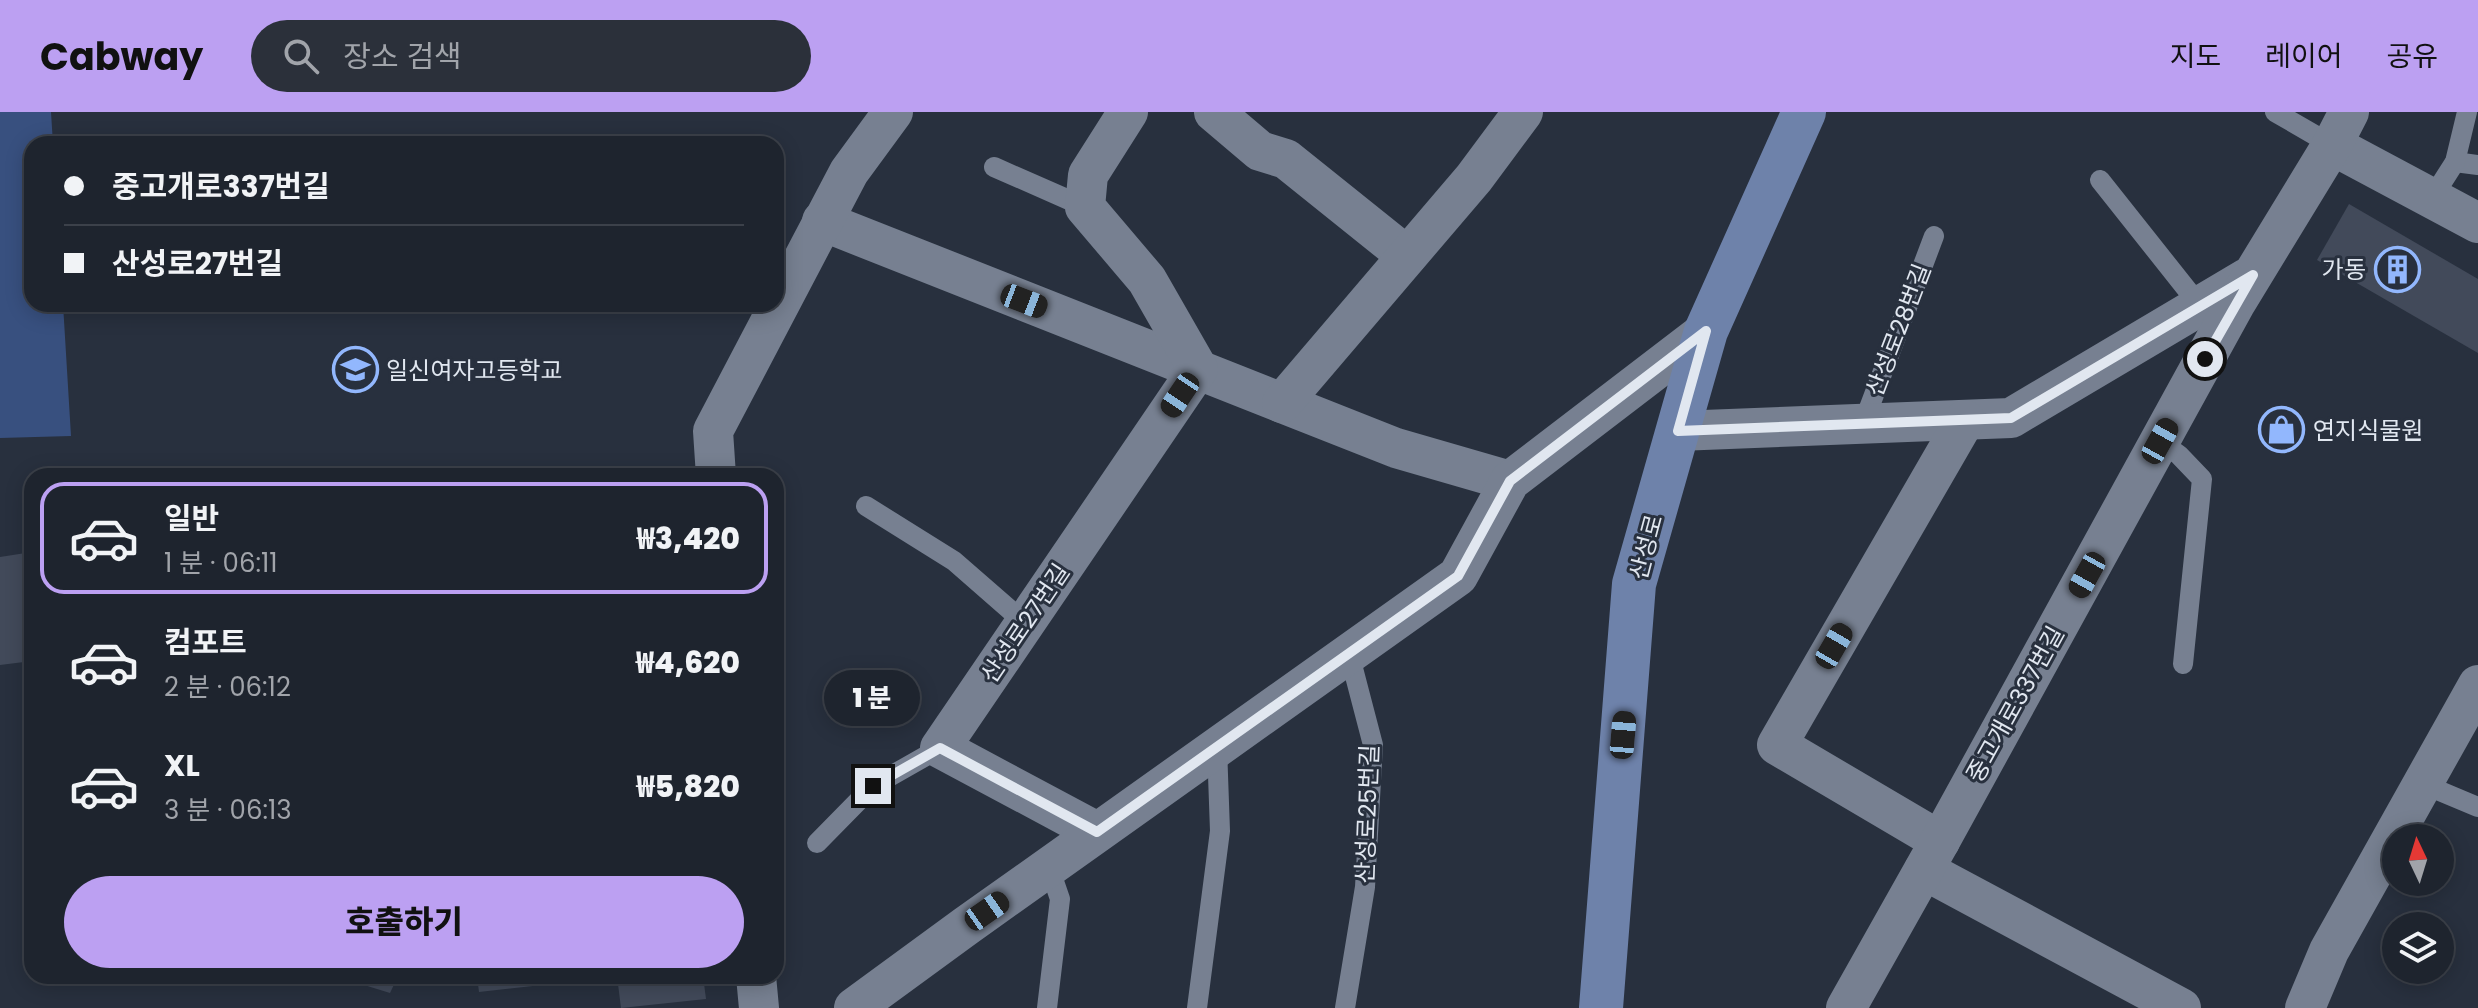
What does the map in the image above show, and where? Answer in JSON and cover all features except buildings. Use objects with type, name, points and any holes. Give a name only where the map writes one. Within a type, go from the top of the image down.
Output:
[{"type":"street","points":[[784,294],[849,172],[893,112]]},
{"type":"street","points":[[1128,112],[1088,175],[1085,207],[1147,280],[1198,369]]},
{"type":"street","points":[[1214,112],[1260,151],[1286,159],[1407,256]]},
{"type":"street","points":[[1282,403],[1474,178],[1523,112]]},
{"type":"street","name":"산성로","points":[[1601,1008],[1634,584],[1706,331],[1804,112]]},
{"type":"street","points":[[2340,126],[2432,198],[2478,223]]},
{"type":"street","name":"중고개로337번길","points":[[1846,1008],[2160,441],[2340,126]]},
{"type":"street","points":[[822,221],[1396,448],[1510,481]]},
{"type":"street","name":"산성로28번길","points":[[1678,431],[2011,418],[2253,275]]},
{"type":"street","points":[[715,468],[713,431],[775,312]]},
{"type":"street","points":[[854,1008],[1458,576],[1510,481],[1706,331]]},
{"type":"street","name":"산성로27번길","points":[[940,748],[1198,369]]},
{"type":"street","points":[[1965,420],[1777,745],[1932,856],[2181,1008]]},
{"type":"street","points":[[2305,1008],[2329,951],[2478,685]]},
{"type":"street","points":[[940,748],[1097,832]]},
{"type":"street","points":[[757,984],[759,1008]]},
{"type":"lane","points":[[2275,112],[2340,126]]},
{"type":"lane","points":[[2432,198],[2455,162],[2467,112]]},
{"type":"lane","points":[[2455,162],[2478,165]]},
{"type":"lane","points":[[994,167],[1085,207]]},
{"type":"lane","points":[[2100,180],[2200,306]]},
{"type":"lane","name":"산성로28번길","points":[[1863,424],[1934,236]]},
{"type":"lane","points":[[2160,441],[2202,479],[2183,664]]},
{"type":"lane","points":[[866,506],[954,561],[1025,623]]},
{"type":"lane","name":"산성로25번길","points":[[1345,1008],[1365,887],[1373,745],[1349,653]]},
{"type":"lane","points":[[1199,998],[1220,831],[1217,747]]},
{"type":"lane","name":"산성로27번길","points":[[817,843],[873,786],[940,748]]},
{"type":"lane","points":[[2423,784],[2478,807]]},
{"type":"lane","points":[[1047,1008],[1060,899],[1049,867]]},
{"type":"shaded area","points":[[0,112],[51,112],[52,136],[24,136],[24,312],[63,312],[71,436],[0,438]]},
{"type":"place","name":"가동","points":[[2397,269]]},
{"type":"place","name":"일신여자고등학교","points":[[355,370]]},
{"type":"place","name":"연지식물원","points":[[2282,430]]},
{"type":"route","points":[[873,786],[940,748],[1097,832],[1458,576],[1510,481],[1706,331],[1678,431],[2011,418],[2253,275],[2205,359]]}]
